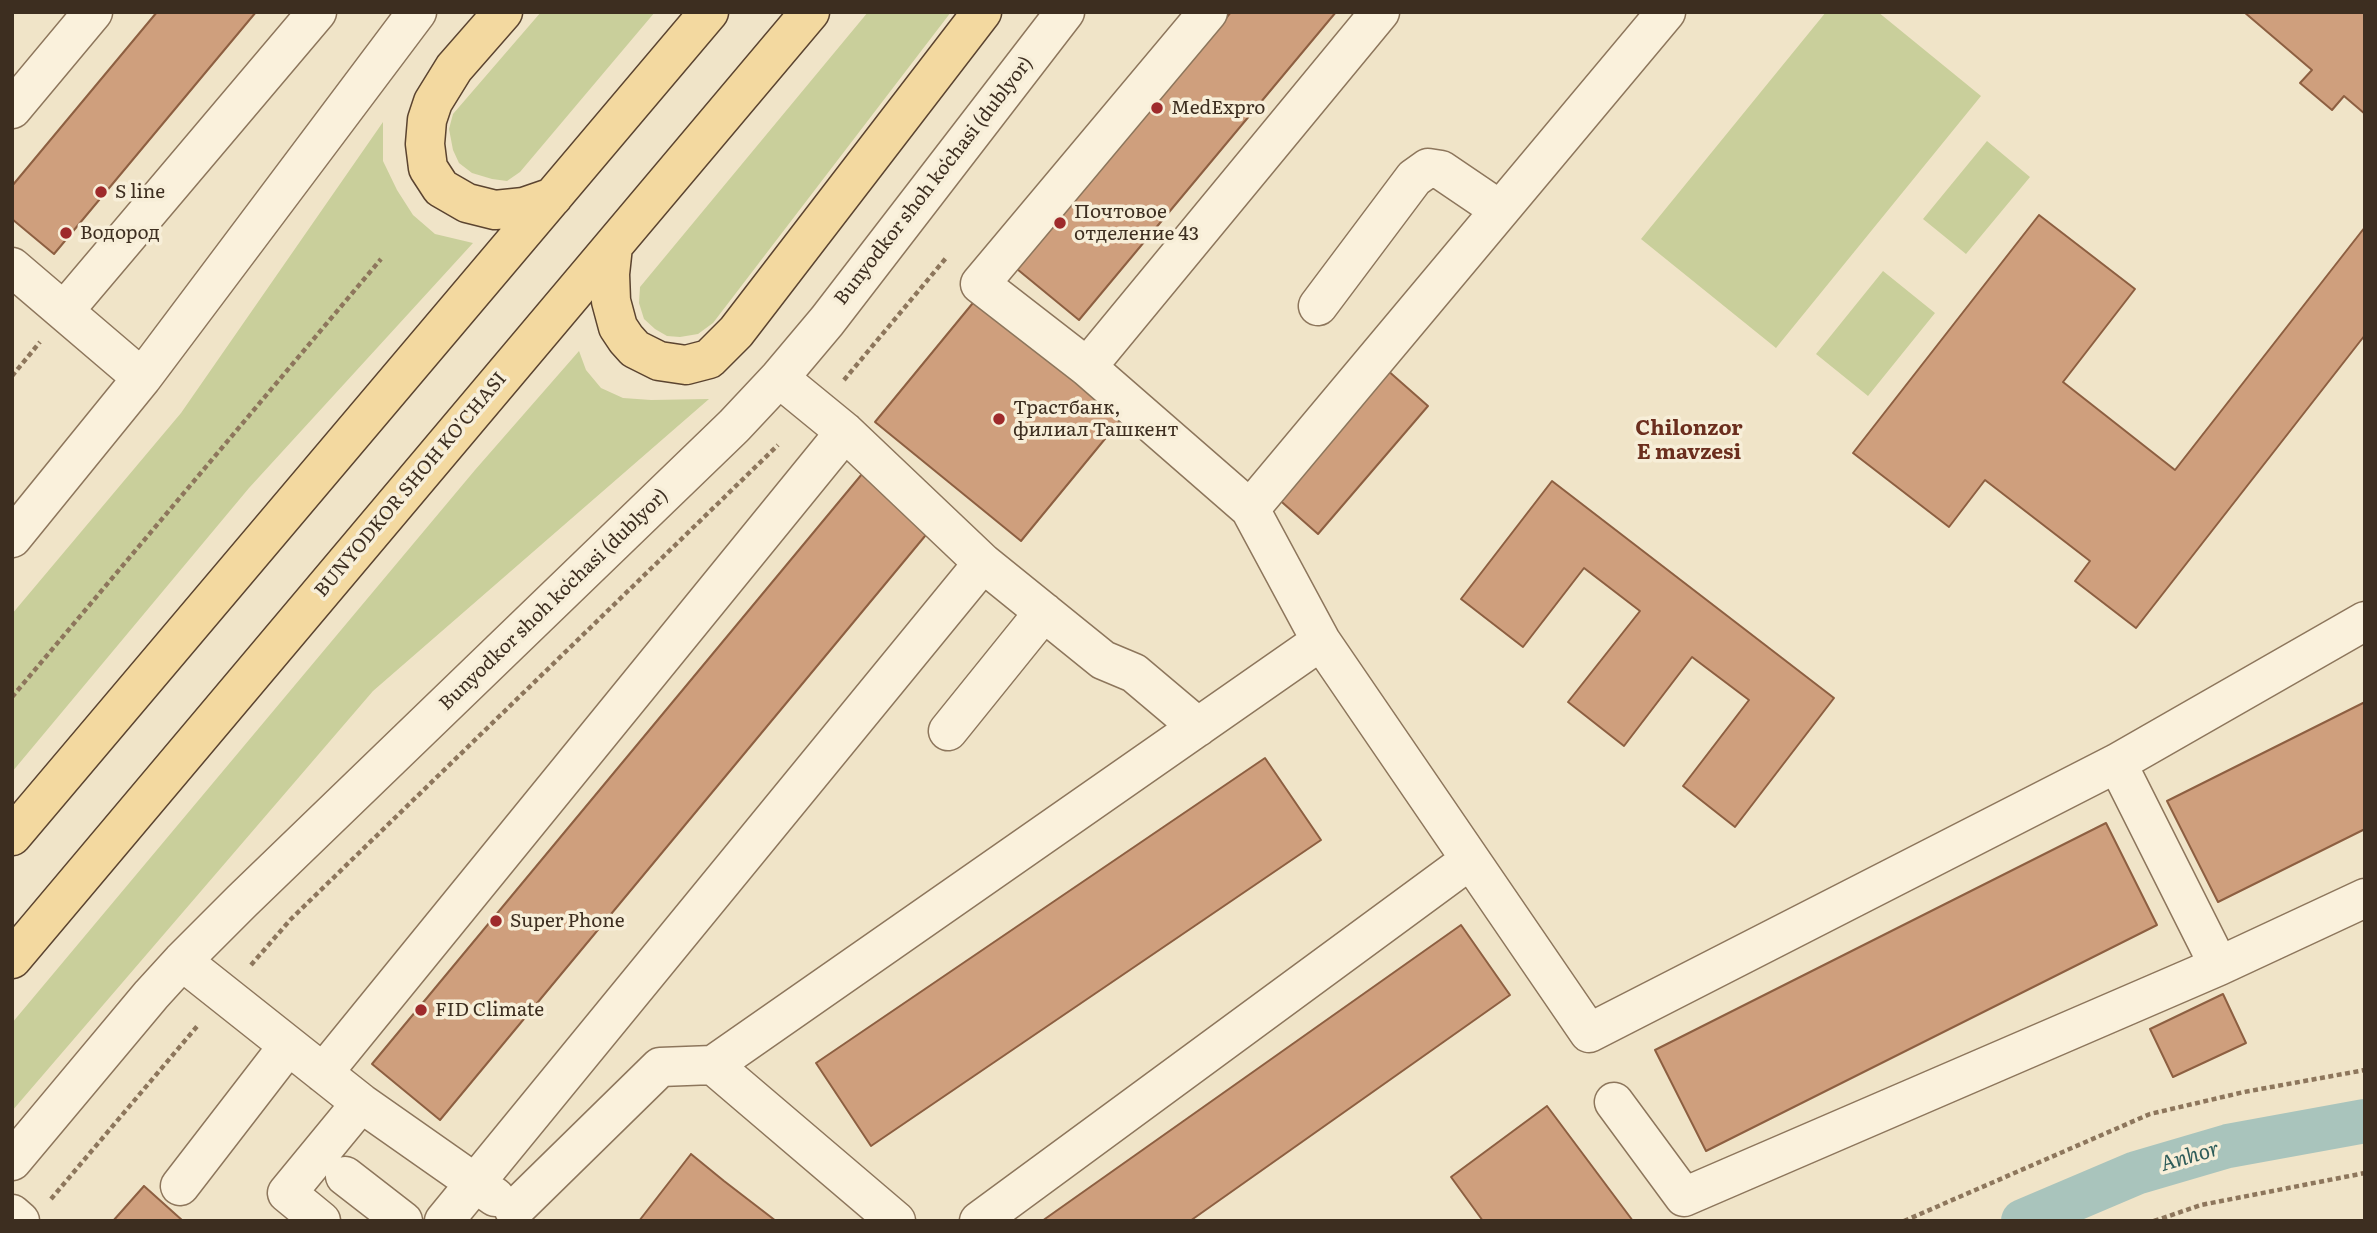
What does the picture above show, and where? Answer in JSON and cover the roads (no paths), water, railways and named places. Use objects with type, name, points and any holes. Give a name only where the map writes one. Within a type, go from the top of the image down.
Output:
[{"type":"main road","points":[[503,12],[454,68],[433,102],[427,120],[425,144],[428,169],[441,188],[467,204],[495,210],[524,207],[553,197]]},
{"type":"main road","points":[[12,836],[709,12]]},
{"type":"main road","name":"BUNYODKOR SHOH KO'CHASI","points":[[12,958],[810,12]]},
{"type":"main road","points":[[613,246],[611,301],[618,327],[626,339],[635,349],[659,361],[686,365],[709,359],[736,332],[982,12]]},
{"type":"street","points":[[12,109],[93,12]]},
{"type":"street","points":[[64,311],[317,12]]},
{"type":"street","name":"Bunyodkor shoh koʻchasi (dublyor)","points":[[12,1161],[151,995],[183,961],[734,426],[779,379],[827,321],[1065,12]]},
{"type":"street","points":[[1208,12],[980,284],[1087,368],[1250,509],[1321,641],[1589,1032],[2118,764],[2365,621]]},
{"type":"street","points":[[1087,368],[1380,12]]},
{"type":"street","points":[[1250,509],[1666,12]]},
{"type":"street","points":[[12,538],[142,379],[401,18]]},
{"type":"street","points":[[1318,306],[1414,178],[1428,169],[1441,170],[1500,210]]},
{"type":"street","points":[[12,267],[142,379]]},
{"type":"street","points":[[779,379],[845,432],[983,563],[1103,660],[1135,673],[1198,727]]},
{"type":"street","points":[[323,1073],[845,432]]},
{"type":"street","points":[[444,1221],[983,563]]},
{"type":"street","points":[[948,731],[1044,612]]},
{"type":"street","points":[[183,961],[360,1102],[521,1215],[660,1067],[713,1065],[1321,641]]},
{"type":"street","points":[[2118,764],[2219,966]]},
{"type":"street","points":[[979,1221],[1470,860]]},
{"type":"street","points":[[1614,1102],[1684,1197],[2219,966],[2365,898]]},
{"type":"street","points":[[180,1186],[288,1046]]},
{"type":"street","points":[[713,1065],[896,1221]]},
{"type":"street","points":[[321,1221],[286,1193],[360,1102]]},
{"type":"street","points":[[345,1176],[403,1221]]},
{"type":"street","points":[[12,1213],[20,1221]]},
{"type":"waterway","name":"Anhor","points":[[2023,1221],[2136,1173],[2228,1146],[2365,1121]]},
{"type":"place","name":"MedExpro","points":[[1157,108]]},
{"type":"place","name":"S line","points":[[101,192]]},
{"type":"place","name":"Почтовое отделение 43","points":[[1060,223]]},
{"type":"place","name":"Водород","points":[[66,233]]},
{"type":"place","name":"Трастбанк, филиал Ташкент","points":[[999,419]]},
{"type":"place","name":"Super Phone","points":[[496,921]]},
{"type":"place","name":"FID Climate","points":[[421,1010]]},
{"type":"district","name":"Chilonzor E mavzesi","points":[[1689,441]]}]
